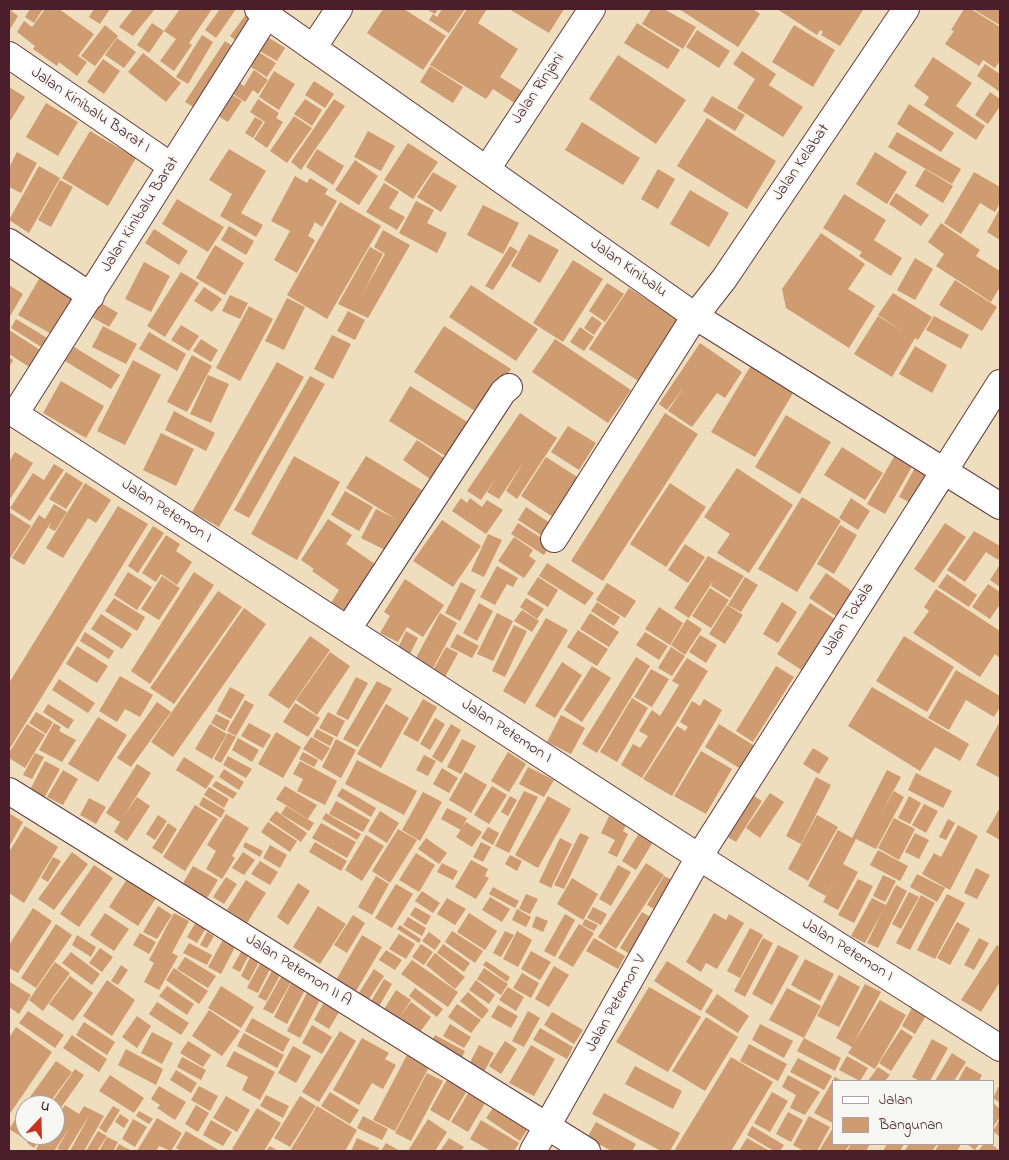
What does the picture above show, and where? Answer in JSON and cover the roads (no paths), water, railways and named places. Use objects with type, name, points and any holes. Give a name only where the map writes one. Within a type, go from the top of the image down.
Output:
[{"type":"street","points":[[314,48],[340,9]]},
{"type":"street","name":"Jalan Rinjani","points":[[487,169],[592,9]]},
{"type":"street","name":"Jalan Kelabat","points":[[554,539],[695,316],[724,279],[906,9]]},
{"type":"street","name":"Jalan Kinibalu","points":[[262,12],[695,316],[1000,506]]},
{"type":"street","name":"Jalan Kinibalu Barat","points":[[12,412],[90,296],[171,166],[262,12]]},
{"type":"street","name":"Jalan Kinibalu Barat I","points":[[9,55],[171,166]]},
{"type":"street","points":[[9,242],[90,296]]},
{"type":"street","name":"Jalan Tokala","points":[[699,857],[1000,383]]},
{"type":"street","points":[[348,629],[503,392],[509,387]]},
{"type":"street","name":"Jalan Petemon I","points":[[12,412],[699,857],[1000,1048]]},
{"type":"street","name":"Jalan Petemon II A","points":[[9,791],[587,1151]]},
{"type":"street","name":"Jalan Petemon V","points":[[533,1151],[699,857]]}]
